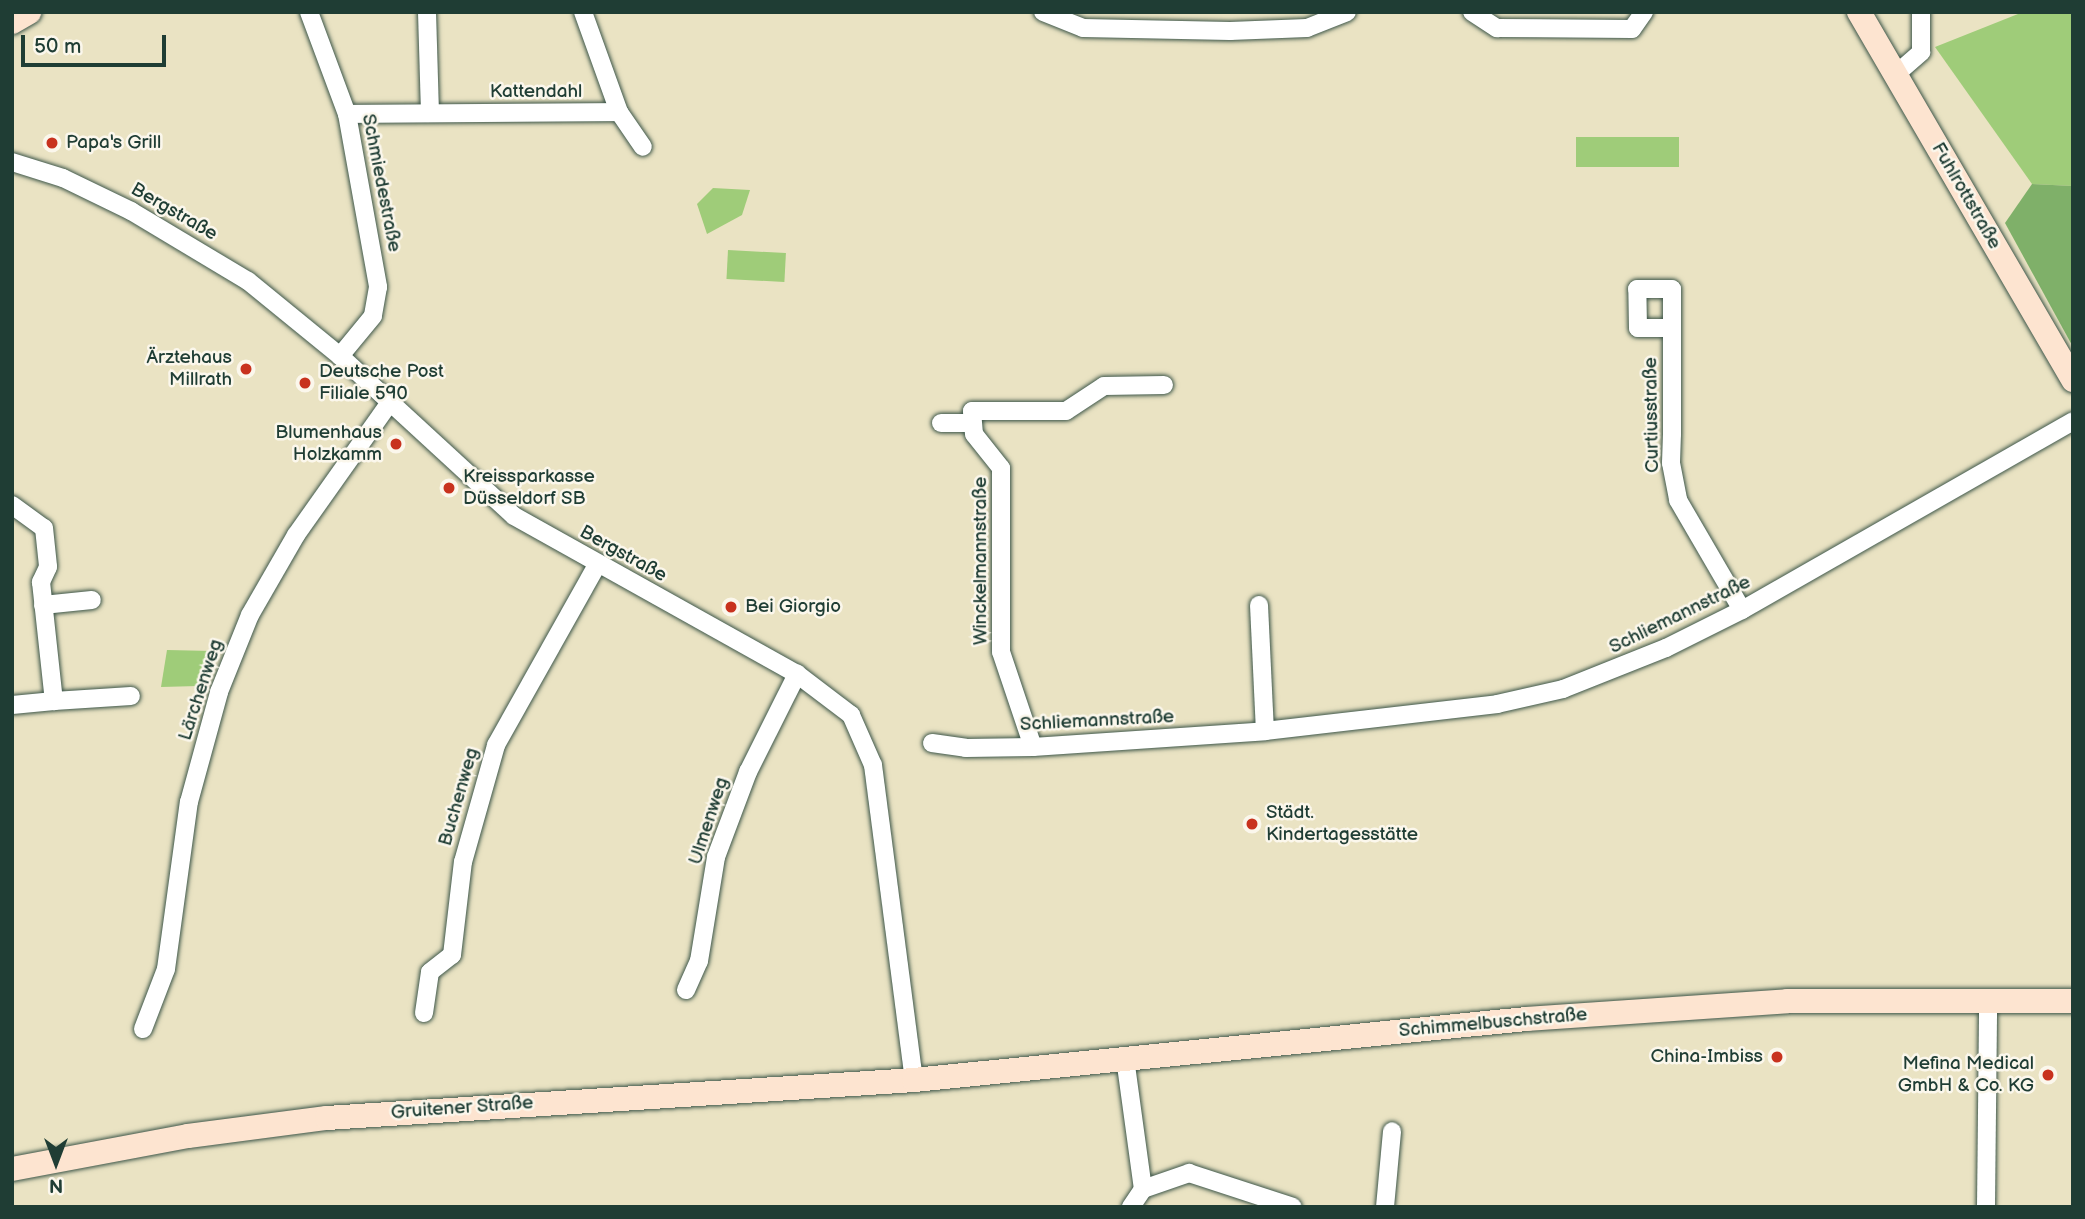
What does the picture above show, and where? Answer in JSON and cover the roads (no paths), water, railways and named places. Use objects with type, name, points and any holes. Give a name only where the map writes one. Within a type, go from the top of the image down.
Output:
[{"type":"main road","points":[[12,22],[29,12]]},
{"type":"main road","name":"Fuhlrottstraße","points":[[1859,12],[2073,380]]},
{"type":"main road","name":"Schimmelbuschstraße","points":[[914,1080],[1513,1020],[1773,1002],[2073,1001]]},
{"type":"main road","name":"Gruitener Straße","points":[[12,1168],[327,1118],[914,1080]]},
{"type":"main road","points":[[12,1155],[39,1163]]},
{"type":"street","name":"Schmiedestraße","points":[[309,12],[347,114],[379,287],[373,316],[340,356]]},
{"type":"street","points":[[427,12],[430,113]]},
{"type":"street","name":"Kattendahl","points":[[347,114],[619,113],[583,12]]},
{"type":"street","points":[[1043,12],[1083,28],[1243,31],[1307,28],[1346,12]]},
{"type":"street","points":[[1472,12],[1497,28],[1632,29],[1644,12]]},
{"type":"street","points":[[1895,75],[1921,52],[1921,12]]},
{"type":"street","points":[[619,113],[643,147]]},
{"type":"street","name":"Bergstraße","points":[[12,162],[63,178],[166,229],[248,281],[340,356],[514,516],[597,565],[797,674],[850,715],[873,765],[914,1080]]},
{"type":"street","name":"Curtiusstraße","points":[[1672,328],[1671,463],[1678,500],[1742,610]]},
{"type":"street","points":[[941,423],[972,423],[972,411],[1066,411],[1104,386],[1164,385]]},
{"type":"street","name":"Lärchenweg","points":[[143,1029],[166,969],[189,802],[219,692],[250,615],[296,535],[390,402]]},
{"type":"street","name":"Schliemannstraße","points":[[932,743],[966,748],[1033,747],[1265,731],[1497,704],[1563,689],[1666,648],[1742,610],[2073,421]]},
{"type":"street","name":"Winckelmannstraße","points":[[972,423],[974,435],[1002,468],[1002,652],[1033,747]]},
{"type":"street","points":[[12,505],[44,527],[48,567],[41,582],[54,701]]},
{"type":"street","name":"Buchenweg","points":[[424,1013],[430,972],[452,954],[463,862],[496,745],[597,565]]},
{"type":"street","points":[[43,605],[92,600]]},
{"type":"street","points":[[1259,605],[1265,731]]},
{"type":"street","name":"Ulmenweg","points":[[686,990],[699,961],[716,857],[748,772],[797,674]]},
{"type":"street","points":[[12,705],[131,696]]},
{"type":"street","points":[[1986,1207],[1988,1000]]},
{"type":"street","points":[[1125,1058],[1143,1189]]},
{"type":"street","points":[[1385,1207],[1392,1131]]},
{"type":"street","points":[[1131,1207],[1143,1189],[1189,1173],[1293,1207]]},
{"type":"place","name":"Papa's Grill","points":[[52,143]]},
{"type":"place","name":"Ärztehaus Millrath","points":[[246,369]]},
{"type":"place","name":"Deutsche Post Filiale 590","points":[[305,383]]},
{"type":"place","name":"Blumenhaus Holzkamm","points":[[396,444]]},
{"type":"place","name":"Kreissparkasse Düsseldorf SB","points":[[449,488]]},
{"type":"place","name":"Bei Giorgio","points":[[731,607]]},
{"type":"place","name":"Städt. Kindertagesstätte","points":[[1252,824]]},
{"type":"place","name":"China-Imbiss","points":[[1777,1057]]},
{"type":"place","name":"Mefina Medical GmbH & Co. KG","points":[[2048,1075]]}]
